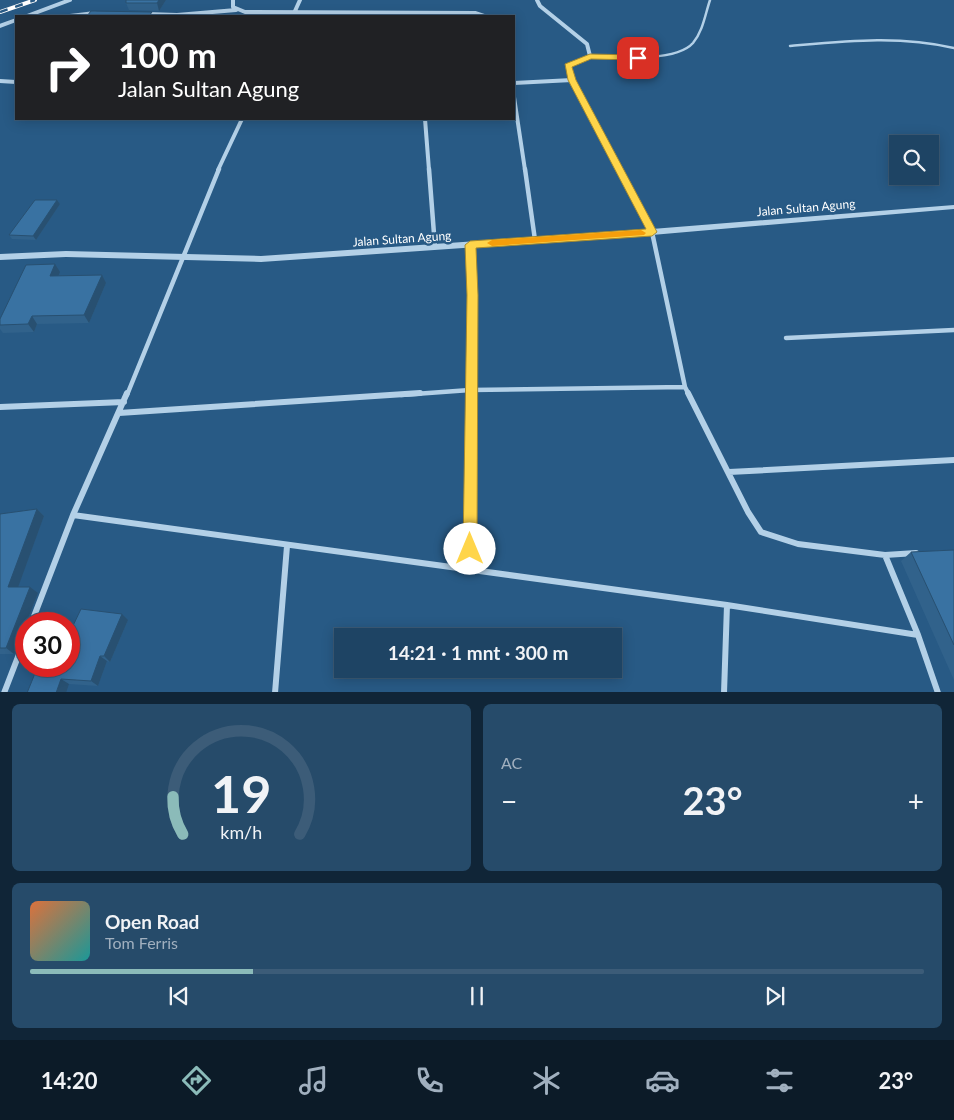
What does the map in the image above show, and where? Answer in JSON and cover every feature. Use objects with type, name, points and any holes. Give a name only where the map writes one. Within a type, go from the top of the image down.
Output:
[{"type":"street","points":[[30,15],[70,0]]},
{"type":"street","points":[[233,0],[233,8],[236,10]]},
{"type":"street","points":[[294,11],[300,0]]},
{"type":"street","points":[[537,0],[540,6],[587,44],[590,51],[590,56],[568,66],[572,80],[652,232],[665,300],[685,386],[748,512],[761,532],[798,544],[885,555],[924,553]]},
{"type":"street","points":[[139,14],[177,15],[236,10],[475,13],[481,15]]},
{"type":"street","points":[[297,15],[300,11]]},
{"type":"street","points":[[74,15],[101,13]]},
{"type":"street","points":[[0,26],[15,20]]},
{"type":"street","points":[[515,83],[572,80]]},
{"type":"street","points":[[0,81],[15,82]]},
{"type":"street","points":[[515,104],[534,240]]},
{"type":"street","points":[[36,612],[73,515],[124,402],[208,191],[242,120]]},
{"type":"street","points":[[425,120],[435,248]]},
{"type":"street","name":"Jalan Sultan Agung","points":[[0,257],[66,254],[261,259],[652,232],[954,207]]},
{"type":"street","points":[[470,245],[473,295],[470,390],[470,569]]},
{"type":"street","points":[[786,338],[954,330]]},
{"type":"street","points":[[119,413],[470,390],[685,386]]},
{"type":"street","points":[[0,407],[124,402]]},
{"type":"street","points":[[729,472],[954,460]]},
{"type":"street","points":[[73,515],[287,546],[470,569],[727,605],[918,635]]},
{"type":"street","points":[[275,692],[287,546]]},
{"type":"street","points":[[885,555],[918,635],[938,692]]},
{"type":"street","points":[[724,692],[727,605]]},
{"type":"street","points":[[4,692],[15,664]]},
{"type":"lane","points":[[590,56],[638,58],[670,54],[689,47],[698,34],[710,0]]},
{"type":"lane","points":[[790,46],[894,39],[939,43],[954,48]]},
{"type":"building","points":[[126,0],[159,0],[157,3],[126,3]]},
{"type":"building","points":[[91,11],[152,12],[150,15],[88,15]]},
{"type":"building","points":[[35,200],[57,200],[33,236],[9,235]]},
{"type":"building","points":[[55,264],[50,276],[102,275],[84,315],[32,316],[28,324],[0,325],[0,319],[26,265]]},
{"type":"building","points":[[37,509],[8,587],[30,587],[20,612],[15,612],[15,625],[6,648],[0,648],[0,514]]},
{"type":"building","points":[[954,550],[954,645],[911,552]]},
{"type":"building","points":[[81,609],[122,614],[104,656],[100,656],[91,681],[61,679],[56,692],[27,692],[34,677],[80,677]]},
{"type":"railway","points":[[0,12],[35,0]]},
{"type":"slow traffic","points":[[492,243],[641,233]]},
{"type":"route","points":[[470,549],[470,390],[473,295],[470,245],[652,232],[572,80],[568,66],[575,61],[590,56],[638,58]]}]
